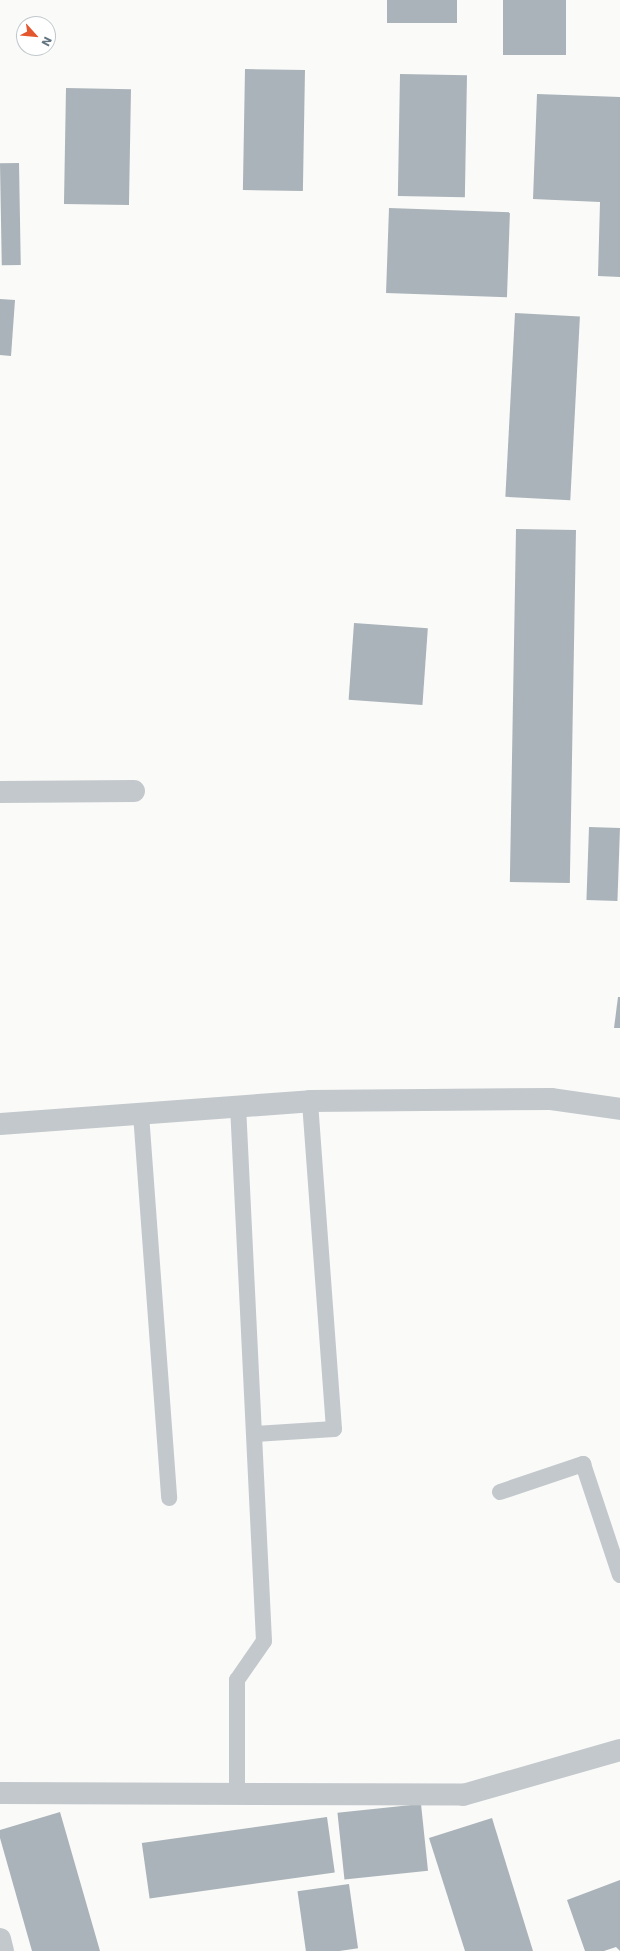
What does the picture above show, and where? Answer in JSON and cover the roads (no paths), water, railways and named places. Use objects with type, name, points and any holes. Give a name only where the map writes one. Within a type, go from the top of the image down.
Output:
[{"type":"street","points":[[0,792],[134,791]]},
{"type":"street","points":[[0,1124],[310,1101],[550,1099],[620,1110]]},
{"type":"street","points":[[0,1793],[463,1795],[620,1750]]},
{"type":"street","points":[[0,1939],[3,1951]]},
{"type":"lane","points":[[255,1434],[334,1429],[310,1101]]},
{"type":"lane","points":[[237,1794],[237,1680],[264,1641],[238,1106]]},
{"type":"lane","points":[[141,1114],[169,1498]]},
{"type":"lane","points":[[500,1492],[583,1464],[620,1575]]}]
